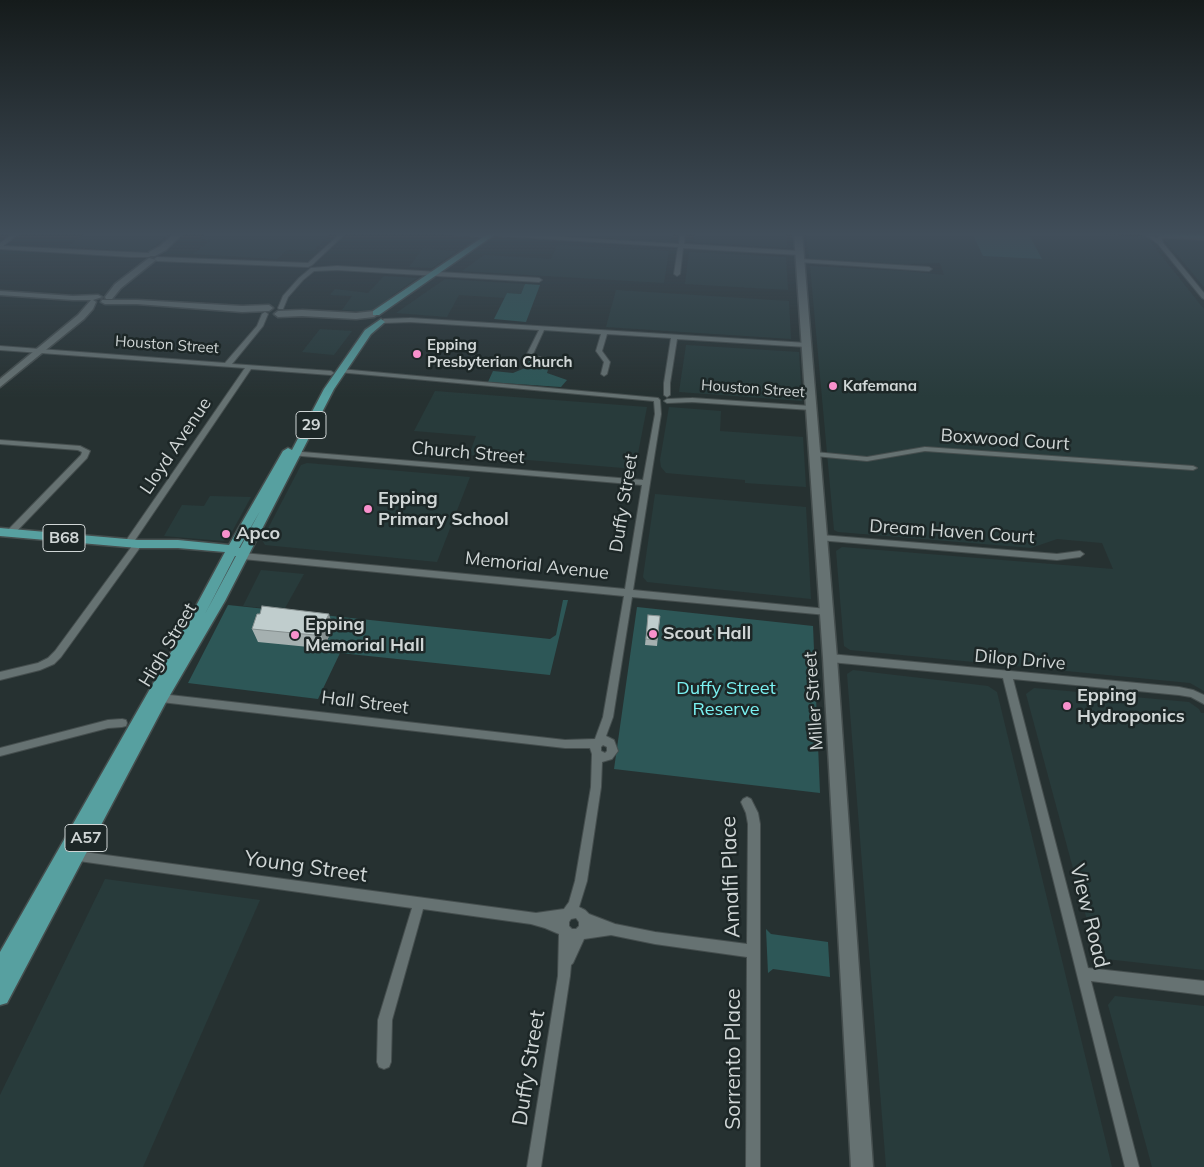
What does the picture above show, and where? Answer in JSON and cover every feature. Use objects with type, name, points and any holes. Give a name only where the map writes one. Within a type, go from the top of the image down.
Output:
[{"type":"main road","name":"High Street","points":[[0,970],[126,742],[337,373],[378,318],[421,287]]},
{"type":"main road","name":"High Street","points":[[337,373],[378,318]]},
{"type":"main road","name":"Memorial Avenue","points":[[5,532],[133,544],[164,550],[235,554]]},
{"type":"main road","name":"High Street","points":[[0,996],[161,698],[204,627],[235,554]]},
{"type":"street","points":[[0,384],[116,287]]},
{"type":"street","points":[[227,365],[294,287]]},
{"type":"street","name":"Miller Street","points":[[802,287],[827,612],[862,1167]]},
{"type":"street","points":[[0,293],[604,333],[807,343]]},
{"type":"street","points":[[260,326],[285,298]]},
{"type":"street","points":[[542,329],[530,354],[531,358],[561,362]]},
{"type":"street","points":[[604,333],[599,351],[607,362],[604,374]]},
{"type":"street","points":[[663,398],[674,337]]},
{"type":"street","name":"Houston Street","points":[[0,348],[811,408]]},
{"type":"street","name":"Lloyd Avenue","points":[[0,676],[40,666],[51,661],[58,654],[249,367]]},
{"type":"street","name":"Duffy Street","points":[[567,915],[574,905],[581,881],[596,787],[597,748],[608,717],[646,483],[658,414],[663,398]]},
{"type":"street","points":[[0,442],[80,448],[86,451],[84,456],[5,532]]},
{"type":"street","name":"Boxwood Court","points":[[815,454],[867,458],[925,449],[1193,468]]},
{"type":"street","name":"Church Street","points":[[292,453],[646,483]]},
{"type":"street","name":"Dream Haven Court","points":[[821,538],[1048,556],[1071,557],[1080,554]]},
{"type":"street","name":"Memorial Avenue","points":[[235,554],[827,612]]},
{"type":"street","name":"Dilop Drive","points":[[830,658],[1179,691],[1193,694],[1204,700]]},
{"type":"street","name":"View Road","points":[[1007,675],[1132,1167]]},
{"type":"street","name":"Hall Street","points":[[161,698],[597,748],[607,741],[611,750]]},
{"type":"street","name":"Duffy Street","points":[[596,787],[611,750],[608,717]]},
{"type":"street","points":[[0,752],[122,722]]},
{"type":"street","name":"Amalfi Place","points":[[747,802],[754,824],[753,951]]},
{"type":"street","name":"Young Street","points":[[76,856],[531,918],[546,922],[564,931]]},
{"type":"street","name":"Duffy Street","points":[[581,881],[584,918]]},
{"type":"street","points":[[384,1062],[385,1020],[419,903]]},
{"type":"street","points":[[615,930],[599,930],[572,936],[564,931],[562,922],[567,915],[575,912],[584,918],[615,930],[655,938],[753,951]]},
{"type":"street","name":"Young Street","points":[[531,918],[567,915]]},
{"type":"street","points":[[580,934],[585,927],[584,918]]},
{"type":"street","name":"Duffy Street","points":[[564,931],[564,976]]},
{"type":"street","name":"Duffy Street","points":[[534,1167],[564,976],[574,943],[580,934]]},
{"type":"street","name":"Sorrento Place","points":[[753,951],[753,1167]]},
{"type":"street","points":[[1083,974],[1204,988]]},
{"type":"shaded area","points":[[373,287],[404,287],[390,297],[393,298],[372,312],[342,310],[352,296],[330,295],[335,289],[368,293]]},
{"type":"shaded area","points":[[433,287],[524,287],[521,294],[507,293],[505,298],[459,295],[447,317],[396,313]]},
{"type":"shaded area","points":[[744,287],[788,287],[788,290]]},
{"type":"shaded area","points":[[812,287],[1187,287],[1204,309],[1204,691],[1190,683],[850,650],[844,646],[836,551],[842,547],[1113,569],[1102,543],[1057,539],[1031,548],[838,532],[834,530]]},
{"type":"shaded area","points":[[616,290],[789,301],[791,339],[606,327]]},
{"type":"shaded area","points":[[320,329],[352,331],[334,355],[302,352]]},
{"type":"shaded area","points":[[686,345],[799,352],[802,401],[679,392]]},
{"type":"shaded area","points":[[435,391],[647,407],[635,469],[469,455],[476,436],[414,431]]},
{"type":"shaded area","points":[[669,407],[721,411],[720,431],[803,437],[806,487],[745,483],[745,480],[666,473],[661,467],[660,460]]},
{"type":"shaded area","name":"Epping Primary School","points":[[307,463],[470,477],[437,562],[265,545],[262,540],[301,465]]},
{"type":"shaded area","points":[[655,494],[806,507],[811,599],[647,582],[643,577]]},
{"type":"shaded area","points":[[210,496],[251,497],[228,539],[223,541],[164,536],[182,505],[204,506]]},
{"type":"shaded area","points":[[261,570],[304,574],[284,610],[243,606]]},
{"type":"shaded area","points":[[853,670],[988,686],[997,692],[1112,1167],[886,1167],[847,674]]},
{"type":"shaded area","points":[[1034,688],[1189,702],[1199,709],[1201,713],[1204,713],[1204,970],[1106,959],[1095,950],[1026,694]]},
{"type":"shaded area","points":[[105,879],[260,900],[143,1167],[0,1167],[0,1095]]},
{"type":"shaded area","points":[[1115,996],[1204,1006],[1204,1167],[1152,1167],[1108,1005]]},
{"type":"green space","points":[[524,287],[539,287],[526,322],[494,319],[507,293],[521,294]]},
{"type":"green space","points":[[529,361],[550,363],[547,373],[567,380],[561,387],[488,382],[493,371],[513,373],[525,368]]},
{"type":"green space","points":[[563,600],[568,600],[550,675],[340,653],[318,699],[188,683],[228,605],[550,639],[556,635]]},
{"type":"green space","name":"Duffy Street Reserve","points":[[637,607],[813,626],[820,793],[614,769]]},
{"type":"green space","points":[[766,929],[771,934],[828,942],[830,977],[773,969],[768,973]]},
{"type":"building","points":[[262,606],[329,614],[320,632],[316,631],[314,635],[252,629]]},
{"type":"building","name":"Scout Hall","points":[[648,615],[660,616],[657,640],[646,639]]},
{"type":"place","name":"Epping Presbyterian Church","points":[[417,354]]},
{"type":"place","name":"Kafemana","points":[[833,386]]},
{"type":"place","name":"Epping Primary School","points":[[368,509]]},
{"type":"place","name":"Apco","points":[[226,534]]},
{"type":"place","name":"Scout Hall","points":[[653,634]]},
{"type":"place","name":"Epping Memorial Hall","points":[[295,635]]},
{"type":"place","name":"Epping Hydroponics","points":[[1067,706]]}]
